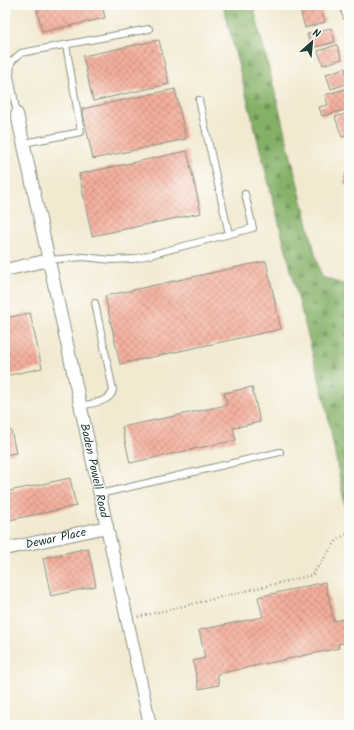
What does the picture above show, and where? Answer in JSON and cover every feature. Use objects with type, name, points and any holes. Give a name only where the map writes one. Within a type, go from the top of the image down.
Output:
[{"type":"street","points":[[346,5],[349,15]]},
{"type":"street","name":"Baden Powell Road","points":[[17,114],[150,725]]},
{"type":"street","points":[[5,270],[49,260]]},
{"type":"street","name":"Dewar Place","points":[[5,549],[107,528]]},
{"type":"lane","points":[[17,114],[10,76],[11,62],[21,53],[149,29]]},
{"type":"lane","points":[[24,143],[81,132],[66,44]]},
{"type":"lane","points":[[199,100],[229,234]]},
{"type":"lane","points":[[49,260],[84,257],[111,260],[134,259],[253,228],[245,194]]},
{"type":"lane","points":[[81,406],[109,398],[112,395],[113,390],[95,303]]},
{"type":"lane","points":[[100,494],[280,452]]},
{"type":"path","points":[[127,619],[312,575],[338,539],[349,533]]},
{"type":"green space","points":[[223,5],[253,5],[321,277],[349,286],[349,527],[326,406]]},
{"type":"building","points":[[36,5],[102,5],[105,18],[42,32]]},
{"type":"building","points":[[289,5],[303,5],[290,9]]},
{"type":"building","points":[[320,5],[325,22],[305,28],[300,9]]},
{"type":"building","points":[[331,28],[335,42],[311,48],[307,34]]},
{"type":"building","points":[[159,40],[169,84],[93,101],[83,56]]},
{"type":"building","points":[[337,45],[342,59],[323,65],[318,51]]},
{"type":"building","points":[[345,68],[349,83],[331,89],[326,74]]},
{"type":"building","points":[[175,89],[186,139],[93,159],[82,109]]},
{"type":"building","points":[[345,89],[349,101],[349,109],[322,116],[319,107],[328,105],[325,95]]},
{"type":"building","points":[[349,113],[349,135],[342,137],[335,117]]},
{"type":"building","points":[[187,151],[201,213],[92,236],[79,174]]},
{"type":"building","points":[[347,168],[349,169],[349,185],[344,184]]},
{"type":"building","points":[[266,261],[281,329],[120,364],[105,296]]},
{"type":"building","points":[[30,313],[42,368],[5,376],[5,318]]},
{"type":"building","points":[[252,387],[260,422],[233,428],[236,440],[130,463],[122,427],[227,405],[224,393]]},
{"type":"building","points":[[11,430],[16,453],[5,455],[5,431]]},
{"type":"building","points":[[70,478],[76,506],[5,521],[5,492]]},
{"type":"building","points":[[88,548],[96,586],[51,596],[43,558]]},
{"type":"building","points":[[325,582],[334,621],[349,618],[349,642],[338,644],[339,648],[217,674],[219,685],[199,689],[193,661],[205,658],[199,630],[263,617],[258,597]]}]
